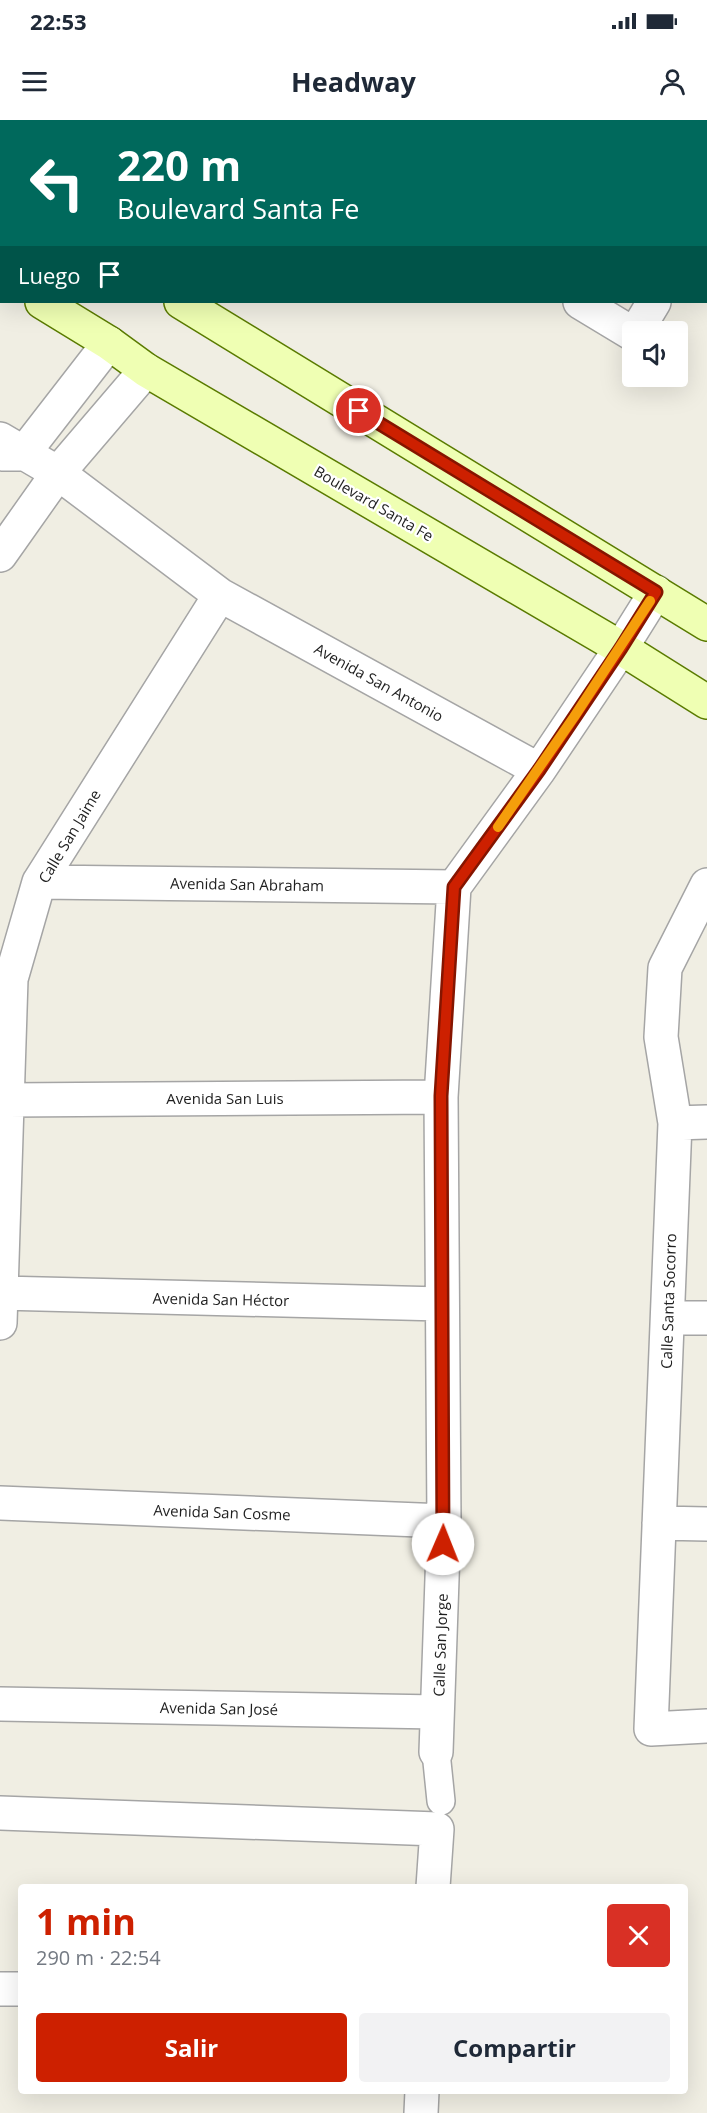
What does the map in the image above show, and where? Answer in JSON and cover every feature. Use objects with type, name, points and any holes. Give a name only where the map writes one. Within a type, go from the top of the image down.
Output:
[{"type":"main road","name":"Boulevard Santa Fe","points":[[44,303],[109,343],[146,370],[621,648],[707,702]]},
{"type":"main road","points":[[183,303],[707,624]]},
{"type":"street","points":[[582,303],[622,326]]},
{"type":"street","points":[[642,321],[653,303]]},
{"type":"street","points":[[8,449],[109,343]]},
{"type":"street","points":[[0,555],[58,473],[146,370]]},
{"type":"street","name":"Avenida San Antonio","points":[[8,449],[58,473],[220,595],[539,770]]},
{"type":"street","points":[[454,887],[539,770],[656,592]]},
{"type":"street","name":"Calle San Jaime","points":[[0,1323],[9,1100],[11,980],[39,882],[220,595]]},
{"type":"street","name":"Avenida San Abraham","points":[[39,882],[454,887]]},
{"type":"street","name":"Calle Santa Socorro","points":[[707,885],[665,968],[661,1037],[691,1122],[668,1318],[651,1729],[707,1726]]},
{"type":"street","name":"Calle San Jorge","points":[[436,1752],[444,1521],[441,1096],[454,887]]},
{"type":"street","name":"Avenida San Luis","points":[[9,1100],[441,1096]]},
{"type":"street","name":"Avenida San Héctor","points":[[1,1293],[441,1304]]},
{"type":"street","points":[[668,1318],[707,1318]]},
{"type":"street","name":"Avenida San Cosme","points":[[0,1503],[444,1521]]},
{"type":"street","points":[[659,1523],[707,1524]]},
{"type":"street","name":"Avenida San José","points":[[0,1704],[437,1712]]},
{"type":"street","points":[[436,1752],[441,1801]]},
{"type":"street","points":[[0,1813],[437,1829],[433,1884]]},
{"type":"street","points":[[0,1989],[18,1989]]},
{"type":"street","points":[[422,2094],[422,2113]]},
{"type":"slow traffic","points":[[498,827],[539,770],[650,601]]},
{"type":"route","points":[[359,411],[656,592],[539,770],[454,887],[441,1096],[443,1544]]}]
